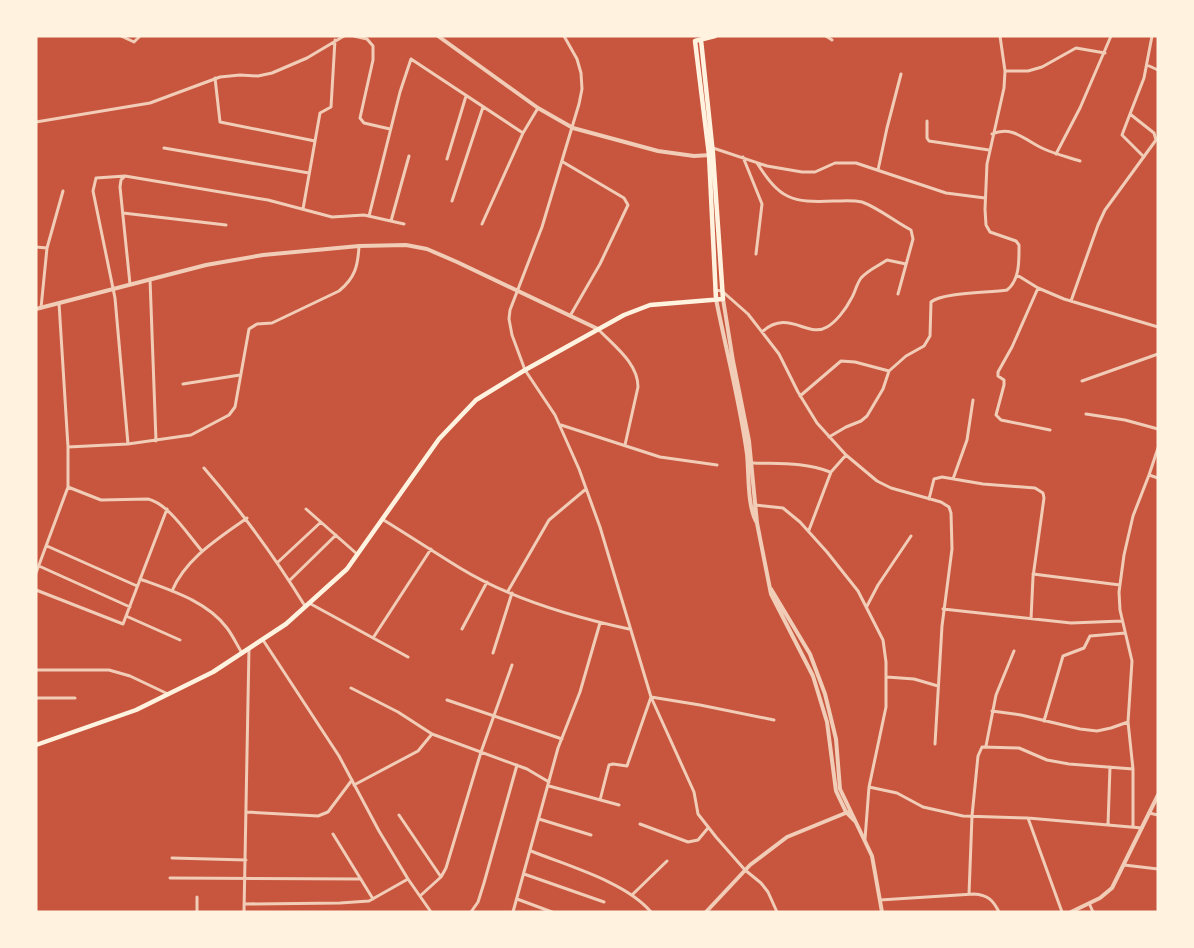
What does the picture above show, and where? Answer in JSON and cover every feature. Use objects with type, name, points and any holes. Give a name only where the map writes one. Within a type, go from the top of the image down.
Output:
[{"type":"main road","points":[[36,745],[135,710],[213,672],[286,624],[346,568],[439,439],[476,400],[624,315],[650,305],[723,299],[711,155],[697,38],[715,36]]},
{"type":"main road","points":[[711,155],[716,299]]},
{"type":"street","points":[[121,36],[134,42],[140,36]]},
{"type":"street","points":[[36,122],[150,103],[215,78],[272,73],[307,58],[344,36]]},
{"type":"street","points":[[354,36],[367,39],[373,46],[373,60],[360,118],[364,123],[390,129]]},
{"type":"street","points":[[438,36],[538,108],[573,128],[658,152],[694,156],[711,155]]},
{"type":"street","points":[[564,36],[577,60],[582,89],[573,128],[542,227],[516,291],[509,319],[512,335],[525,370],[561,425],[586,489],[615,576],[651,698],[694,792],[698,814],[745,870],[768,892],[777,912]]},
{"type":"street","points":[[826,36],[832,40]]},
{"type":"street","points":[[829,437],[846,427],[861,422],[883,389],[889,371],[927,343],[930,336],[931,302],[947,296],[1007,290],[1013,285],[1017,275],[1019,245],[1016,241],[990,232],[986,225],[985,198],[989,150],[1004,88],[1005,71],[1000,36]]},
{"type":"street","points":[[1056,154],[1080,108],[1112,36]]},
{"type":"street","points":[[1144,157],[1122,135],[1147,65],[1152,36]]},
{"type":"street","points":[[303,209],[320,113],[331,107],[335,40]]},
{"type":"street","points":[[1005,71],[1028,71],[1042,67],[1076,48],[1105,53]]},
{"type":"street","points":[[369,216],[390,129],[411,60],[523,133]]},
{"type":"street","points":[[1147,65],[1158,70]]},
{"type":"street","points":[[878,170],[901,74]]},
{"type":"street","points":[[215,78],[220,122],[315,141]]},
{"type":"street","points":[[447,159],[466,96]]},
{"type":"street","points":[[452,201],[483,107]]},
{"type":"street","points":[[482,224],[523,133],[538,108]]},
{"type":"street","points":[[1071,300],[1105,210],[1155,144],[1156,135],[1130,114]]},
{"type":"street","points":[[927,121],[929,141],[989,150]]},
{"type":"street","points":[[992,134],[1000,131],[1014,132],[1041,148],[1080,161]]},
{"type":"street","points":[[164,148],[309,172]]},
{"type":"street","points":[[710,148],[756,162],[802,172],[815,172],[828,165],[845,162],[878,170],[946,193],[985,198]]},
{"type":"street","points":[[391,221],[409,156]]},
{"type":"street","points":[[743,157],[762,204],[756,254]]},
{"type":"street","points":[[563,161],[624,198],[628,205],[600,264],[570,316]]},
{"type":"street","points":[[756,162],[778,191],[787,196],[812,202],[862,202],[911,230],[913,237],[898,294]]},
{"type":"street","points":[[128,444],[114,288],[94,180],[99,177],[125,176],[247,196],[332,217],[369,216],[404,224]]},
{"type":"street","points":[[125,176],[121,180],[130,284]]},
{"type":"street","points":[[63,191],[47,248],[38,309],[206,265],[262,255],[360,246],[406,246],[427,249],[598,329],[633,367],[638,379],[625,446]]},
{"type":"street","points":[[123,213],[226,225]]},
{"type":"street","points":[[68,447],[128,444],[191,435],[229,415],[235,407],[249,329],[257,324],[272,323],[339,291],[356,270],[360,246]]},
{"type":"street","points":[[36,247],[47,248]]},
{"type":"street","points":[[762,332],[771,324],[780,322],[818,330],[828,327],[847,306],[858,283],[868,271],[887,260],[906,264]]},
{"type":"street","points":[[1017,275],[1038,288],[1158,327]]},
{"type":"street","points":[[150,279],[156,441]]},
{"type":"street","points":[[1038,288],[1012,347],[998,372],[998,376],[1003,378],[1004,385],[996,415],[1001,420],[1050,430]]},
{"type":"street","points":[[715,290],[723,291],[748,314],[779,354],[800,396],[817,423],[846,455],[877,481],[899,491],[947,504],[951,513],[952,549],[943,609],[935,744]]},
{"type":"street","points":[[716,299],[742,426],[769,586],[774,603],[814,680],[827,722],[836,791],[846,813],[855,821]]},
{"type":"street","points":[[723,299],[753,463],[754,505]]},
{"type":"street","points":[[36,573],[68,487],[68,447],[59,303]]},
{"type":"street","points":[[1082,381],[1158,354]]},
{"type":"street","points":[[800,396],[842,361],[889,371]]},
{"type":"street","points":[[183,384],[240,375]]},
{"type":"street","points":[[953,479],[967,440],[973,400]]},
{"type":"street","points":[[1086,414],[1125,420],[1158,429]]},
{"type":"street","points":[[561,425],[660,457],[717,465]]},
{"type":"street","points":[[1133,827],[1133,769],[1128,722],[1132,669],[1122,621],[1120,585],[1133,516],[1158,448]]},
{"type":"street","points":[[808,531],[831,472],[846,455]]},
{"type":"street","points":[[753,463],[800,464],[831,472]]},
{"type":"street","points":[[204,468],[247,518],[307,605],[408,657]]},
{"type":"street","points":[[1149,475],[1158,478]]},
{"type":"street","points":[[929,499],[934,479],[942,477],[983,484],[1035,488],[1043,493],[1030,619]]},
{"type":"street","points":[[68,487],[101,500],[148,499],[161,504],[202,551]]},
{"type":"street","points":[[493,653],[510,592],[549,520],[586,489]]},
{"type":"street","points":[[754,505],[777,506],[787,510],[808,531],[844,573],[867,606],[883,640],[887,677],[886,707],[868,787],[865,839]]},
{"type":"street","points":[[36,590],[123,624],[166,509]]},
{"type":"street","points":[[306,509],[357,554]]},
{"type":"street","points":[[172,591],[184,571],[202,551],[247,518]]},
{"type":"street","points":[[382,519],[460,568],[487,582],[600,623],[629,629]]},
{"type":"street","points":[[278,562],[321,522]]},
{"type":"street","points":[[290,580],[336,535]]},
{"type":"street","points":[[867,606],[911,536]]},
{"type":"street","points":[[47,546],[137,586]]},
{"type":"street","points":[[373,638],[431,549]]},
{"type":"street","points":[[39,566],[130,607]]},
{"type":"street","points":[[1033,574],[1120,585]]},
{"type":"street","points":[[139,579],[172,591],[198,604],[215,616],[227,628],[242,653]]},
{"type":"street","points":[[462,629],[487,582]]},
{"type":"street","points":[[769,586],[810,654],[820,680],[836,739],[840,789],[872,856],[882,912]]},
{"type":"street","points":[[943,609],[1071,623],[1122,621]]},
{"type":"street","points":[[126,616],[180,640]]},
{"type":"street","points":[[513,912],[562,739],[580,692],[600,623]]},
{"type":"street","points":[[1044,721],[1063,656],[1084,648],[1090,636],[1125,633]]},
{"type":"street","points":[[263,640],[309,707],[379,831],[430,912]]},
{"type":"street","points":[[244,912],[249,648]]},
{"type":"street","points":[[986,746],[992,711],[1002,678],[1014,651]]},
{"type":"street","points":[[420,896],[441,877],[452,853],[481,752],[512,665]]},
{"type":"street","points":[[36,670],[109,670],[130,676],[168,694]]},
{"type":"street","points":[[887,677],[914,679],[938,686]]},
{"type":"street","points":[[351,688],[398,712],[432,734],[517,765],[549,784],[620,805]]},
{"type":"street","points":[[36,698],[75,698]]},
{"type":"street","points":[[651,698],[774,720]]},
{"type":"street","points":[[600,800],[609,765],[627,766],[651,698]]},
{"type":"street","points":[[447,700],[562,739]]},
{"type":"street","points":[[992,711],[1071,728],[1097,731],[1128,722]]},
{"type":"street","points":[[354,785],[418,751],[432,734]]},
{"type":"street","points":[[969,894],[972,816],[978,751],[986,746],[1022,748],[1047,760],[1133,769]]},
{"type":"street","points":[[471,912],[484,883],[517,765]]},
{"type":"street","points":[[1108,825],[1110,767]]},
{"type":"street","points":[[247,812],[318,816],[328,812],[352,780]]},
{"type":"street","points":[[868,787],[897,793],[923,807],[972,816],[1028,818],[1142,828]]},
{"type":"street","points":[[1071,912],[1112,888],[1158,795]]},
{"type":"street","points":[[706,912],[745,870],[787,837],[851,810]]},
{"type":"street","points":[[1149,813],[1158,815]]},
{"type":"street","points":[[399,815],[441,877]]},
{"type":"street","points":[[1028,818],[1062,912]]},
{"type":"street","points":[[539,819],[591,835]]},
{"type":"street","points":[[640,824],[688,842],[698,840],[708,828]]},
{"type":"street","points":[[333,834],[373,899]]},
{"type":"street","points":[[531,851],[612,883],[633,894],[651,912]]},
{"type":"street","points":[[172,858],[246,860]]},
{"type":"street","points":[[633,894],[667,861]]},
{"type":"street","points":[[1124,865],[1158,869]]},
{"type":"street","points":[[524,874],[604,902]]},
{"type":"street","points":[[171,878],[361,879]]},
{"type":"street","points":[[244,904],[369,901],[408,879]]},
{"type":"street","points":[[880,900],[969,894],[987,897],[995,904],[999,912]]},
{"type":"street","points":[[197,897],[197,912]]},
{"type":"street","points":[[517,898],[552,912]]},
{"type":"street","points":[[1089,903],[1093,912]]}]
